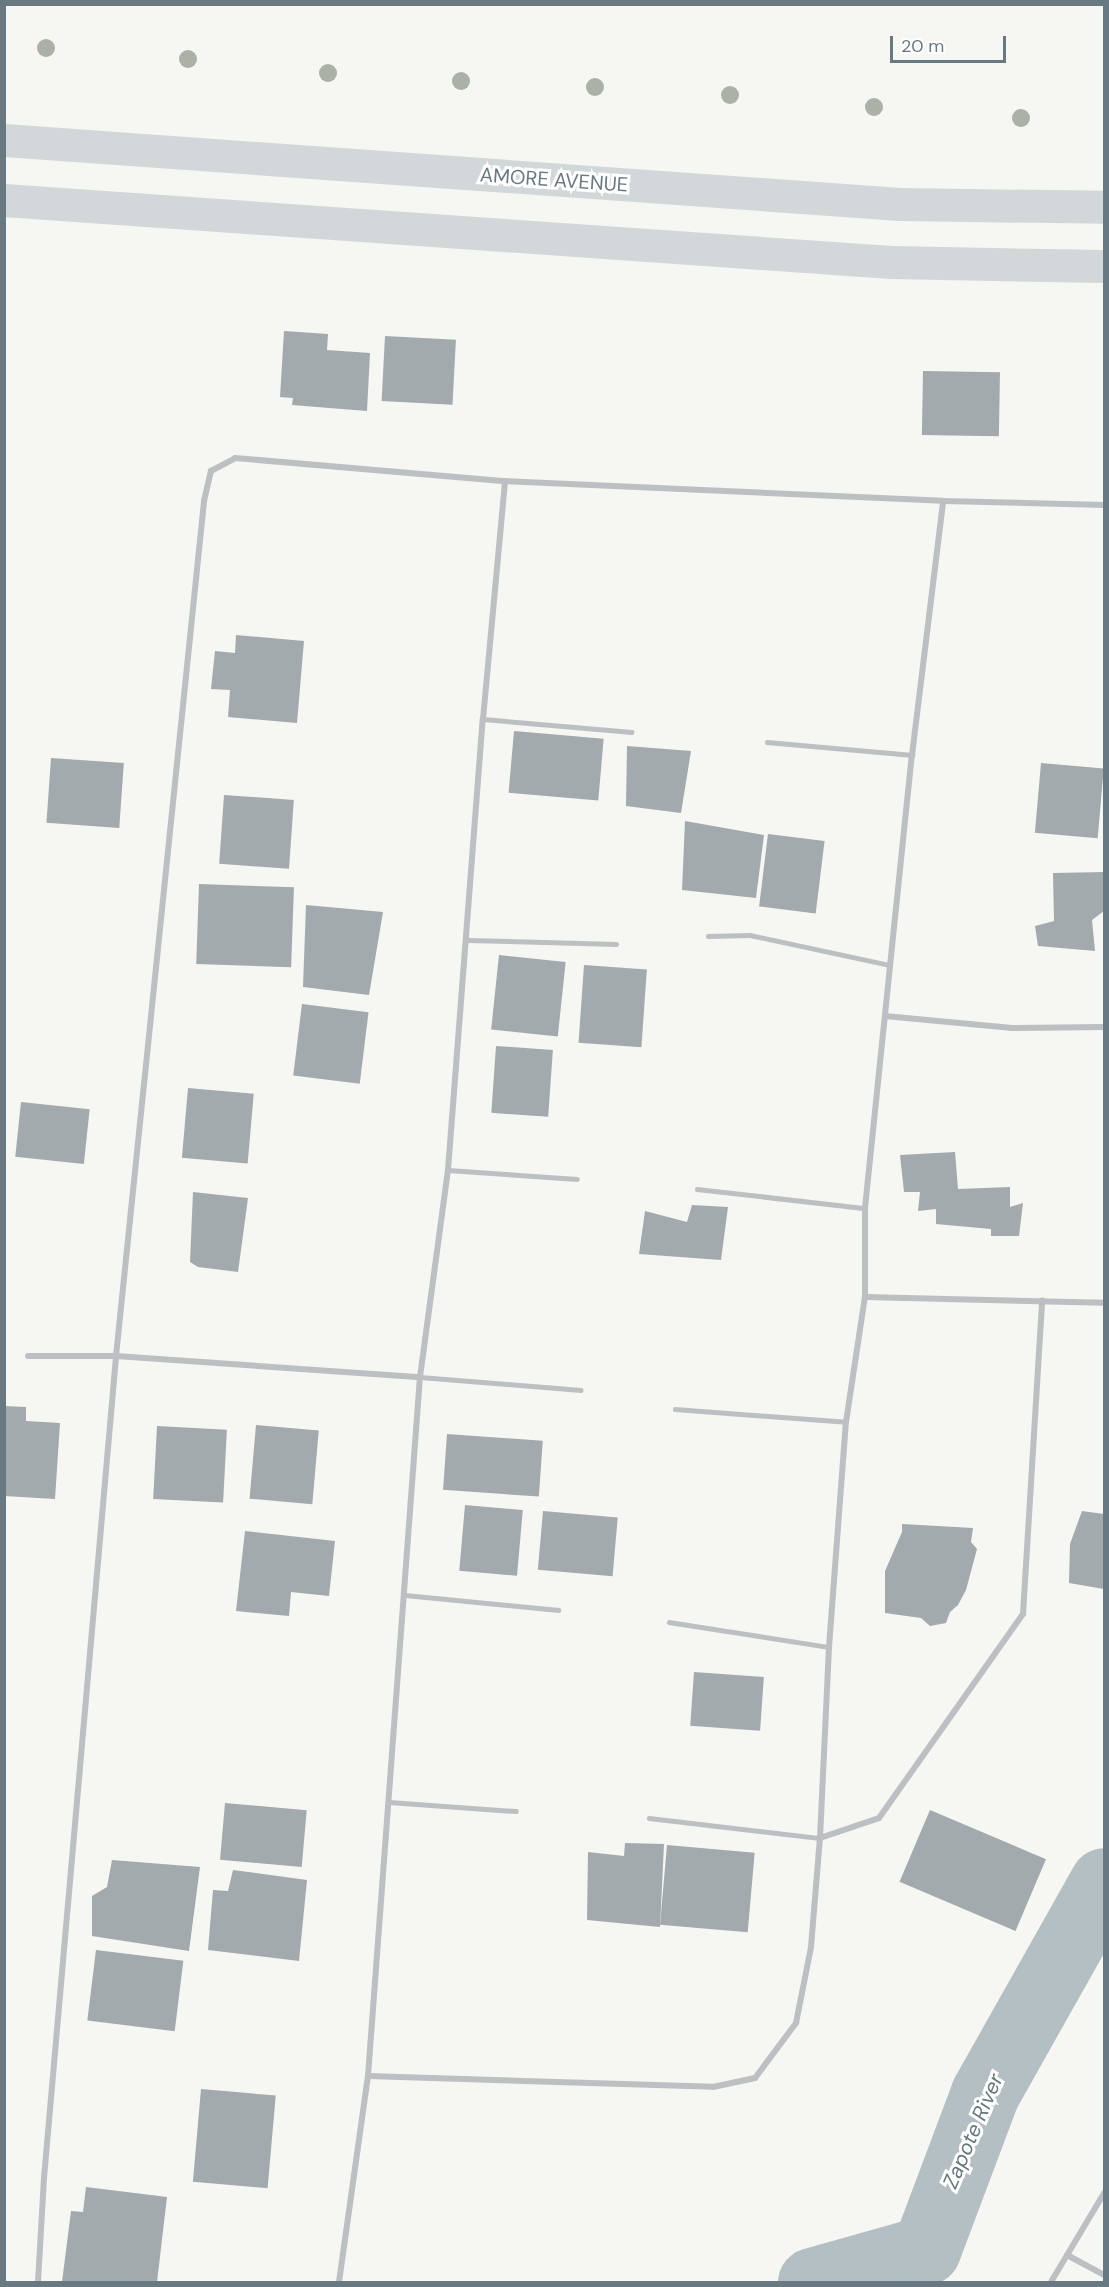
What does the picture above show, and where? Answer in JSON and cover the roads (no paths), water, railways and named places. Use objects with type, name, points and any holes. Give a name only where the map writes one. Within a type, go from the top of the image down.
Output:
[{"type":"main road","name":"AMORE AVENUE","points":[[4,140],[900,204],[1104,207]]},
{"type":"main road","points":[[4,200],[891,262],[1104,266]]},
{"type":"street","points":[[38,2283],[44,2178],[116,1356],[204,501],[212,471],[235,458],[505,481],[943,501],[1104,505]]},
{"type":"street","points":[[339,2283],[368,2076],[420,1377],[448,1170],[483,719],[505,481]]},
{"type":"street","points":[[368,2076],[713,2086],[755,2078],[796,2023],[811,1947],[820,1838],[829,1647],[846,1422],[866,1297],[865,1208],[912,755],[943,501]]},
{"type":"street","points":[[885,1016],[1012,1028],[1104,1027]]},
{"type":"street","points":[[866,1297],[1104,1303]]},
{"type":"street","points":[[820,1838],[879,1818],[1023,1614],[1042,1301]]},
{"type":"street","points":[[28,1356],[116,1356],[420,1377]]},
{"type":"street","points":[[1051,2283],[1104,2193]]},
{"type":"street","points":[[1067,2255],[1104,2275]]},
{"type":"lane","points":[[483,719],[631,732]]},
{"type":"lane","points":[[767,742],[912,755]]},
{"type":"lane","points":[[708,936],[750,935],[890,965]]},
{"type":"lane","points":[[467,940],[616,944]]},
{"type":"lane","points":[[448,1170],[578,1179]]},
{"type":"lane","points":[[697,1189],[865,1208]]},
{"type":"lane","points":[[420,1377],[580,1390]]},
{"type":"lane","points":[[675,1409],[846,1422]]},
{"type":"lane","points":[[405,1595],[558,1610]]},
{"type":"lane","points":[[669,1622],[829,1647]]},
{"type":"lane","points":[[388,1802],[516,1811]]},
{"type":"lane","points":[[649,1818],[820,1838]]},
{"type":"waterway","name":"Zapote River","points":[[812,2282],[926,2250],[985,2093],[1104,1882]]}]
